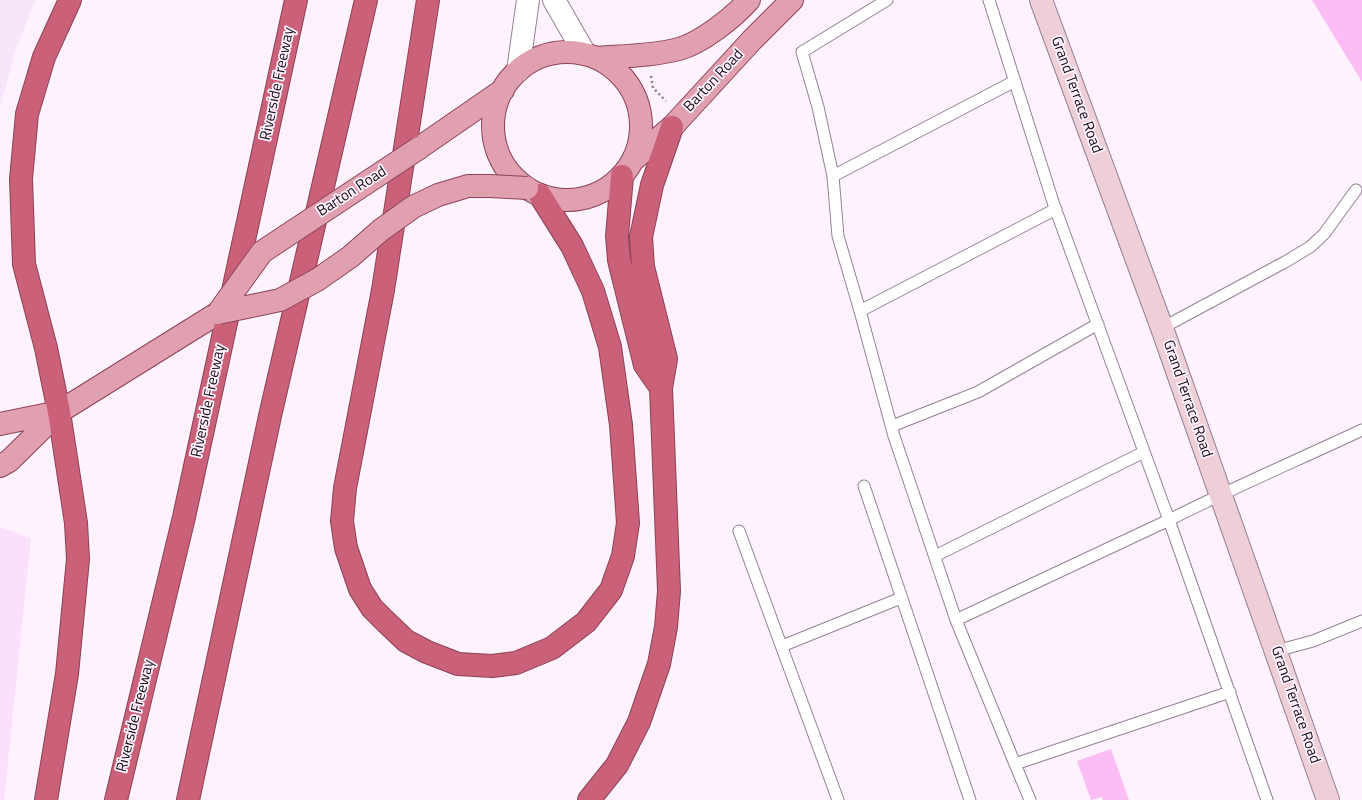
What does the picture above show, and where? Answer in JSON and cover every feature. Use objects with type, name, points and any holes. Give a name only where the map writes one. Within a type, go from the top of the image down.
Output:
[{"type":"highway","points":[[46,800],[67,674],[78,558],[76,523],[59,412],[46,348],[24,264],[21,179],[27,114],[44,57],[70,0]]},
{"type":"highway","name":"Riverside Freeway","points":[[116,800],[184,516],[296,0]]},
{"type":"highway","points":[[188,800],[270,416],[366,0]]},
{"type":"highway","points":[[428,0],[383,290],[345,488],[342,521],[346,548],[360,589],[372,608],[406,640],[427,652],[458,664],[492,666],[516,663],[552,648],[586,622],[611,590],[624,549],[628,523],[621,425],[610,347],[593,291],[572,246],[534,192]]},
{"type":"highway","points":[[590,800],[617,764],[639,722],[659,664],[666,627],[669,591],[661,388],[666,359],[643,267],[642,238],[652,185],[672,127]]},
{"type":"highway","points":[[628,168],[617,236],[619,260],[645,365],[661,388]]},
{"type":"main road","points":[[534,192],[516,180],[507,169],[500,157],[494,130],[494,116],[497,103],[503,90],[518,71],[528,64],[549,55],[561,53],[590,56],[651,54],[680,49],[699,40],[716,29],[740,10],[749,0]]},
{"type":"main road","name":"Barton Road","points":[[218,312],[280,300],[317,280],[350,257],[381,230],[413,207],[438,195],[468,186],[490,186],[534,192],[557,199],[575,200],[592,195],[608,187],[672,127],[752,40],[792,0]]},
{"type":"main road","points":[[590,56],[617,71],[628,85],[637,101],[640,113],[640,137],[638,149],[628,168]]},
{"type":"main road","name":"Barton Road","points":[[0,466],[9,461],[59,412],[218,312],[262,252],[503,90]]},
{"type":"main road","name":"Barton Road","points":[[0,424],[59,412]]},
{"type":"street","points":[[518,71],[528,0]]},
{"type":"street","points":[[554,0],[590,56]]},
{"type":"street","name":"Grand Terrace Road","points":[[1041,0],[1162,328],[1328,800]]},
{"type":"lane","points":[[887,0],[802,52],[818,107],[833,176],[838,236],[892,426],[956,620],[1030,800]]},
{"type":"lane","points":[[989,0],[1056,209],[1169,520],[1267,800]]},
{"type":"lane","points":[[833,176],[1015,82]]},
{"type":"lane","points":[[1162,328],[1286,262],[1310,247],[1324,234],[1356,190]]},
{"type":"lane","points":[[860,311],[1056,209]]},
{"type":"lane","points":[[892,426],[978,392],[1098,324]]},
{"type":"lane","points":[[956,620],[1169,520],[1220,494],[1362,430]]},
{"type":"lane","points":[[935,556],[1144,452]]},
{"type":"lane","points":[[864,486],[970,800]]},
{"type":"lane","points":[[739,531],[838,800]]},
{"type":"lane","points":[[782,646],[901,598]]},
{"type":"lane","points":[[1276,651],[1313,641],[1362,622]]},
{"type":"lane","points":[[1015,764],[1230,692]]},
{"type":"path","points":[[651,75],[653,88],[668,102]]},
{"type":"shaded area","points":[[0,0],[35,0],[16,50],[0,108]]},
{"type":"shaded area","points":[[0,527],[31,538],[4,800],[0,800]]},
{"type":"building","points":[[1312,0],[1362,0],[1362,82]]},
{"type":"building","points":[[1111,749],[1129,800],[1103,800],[1102,797],[1091,800],[1077,761]]}]
